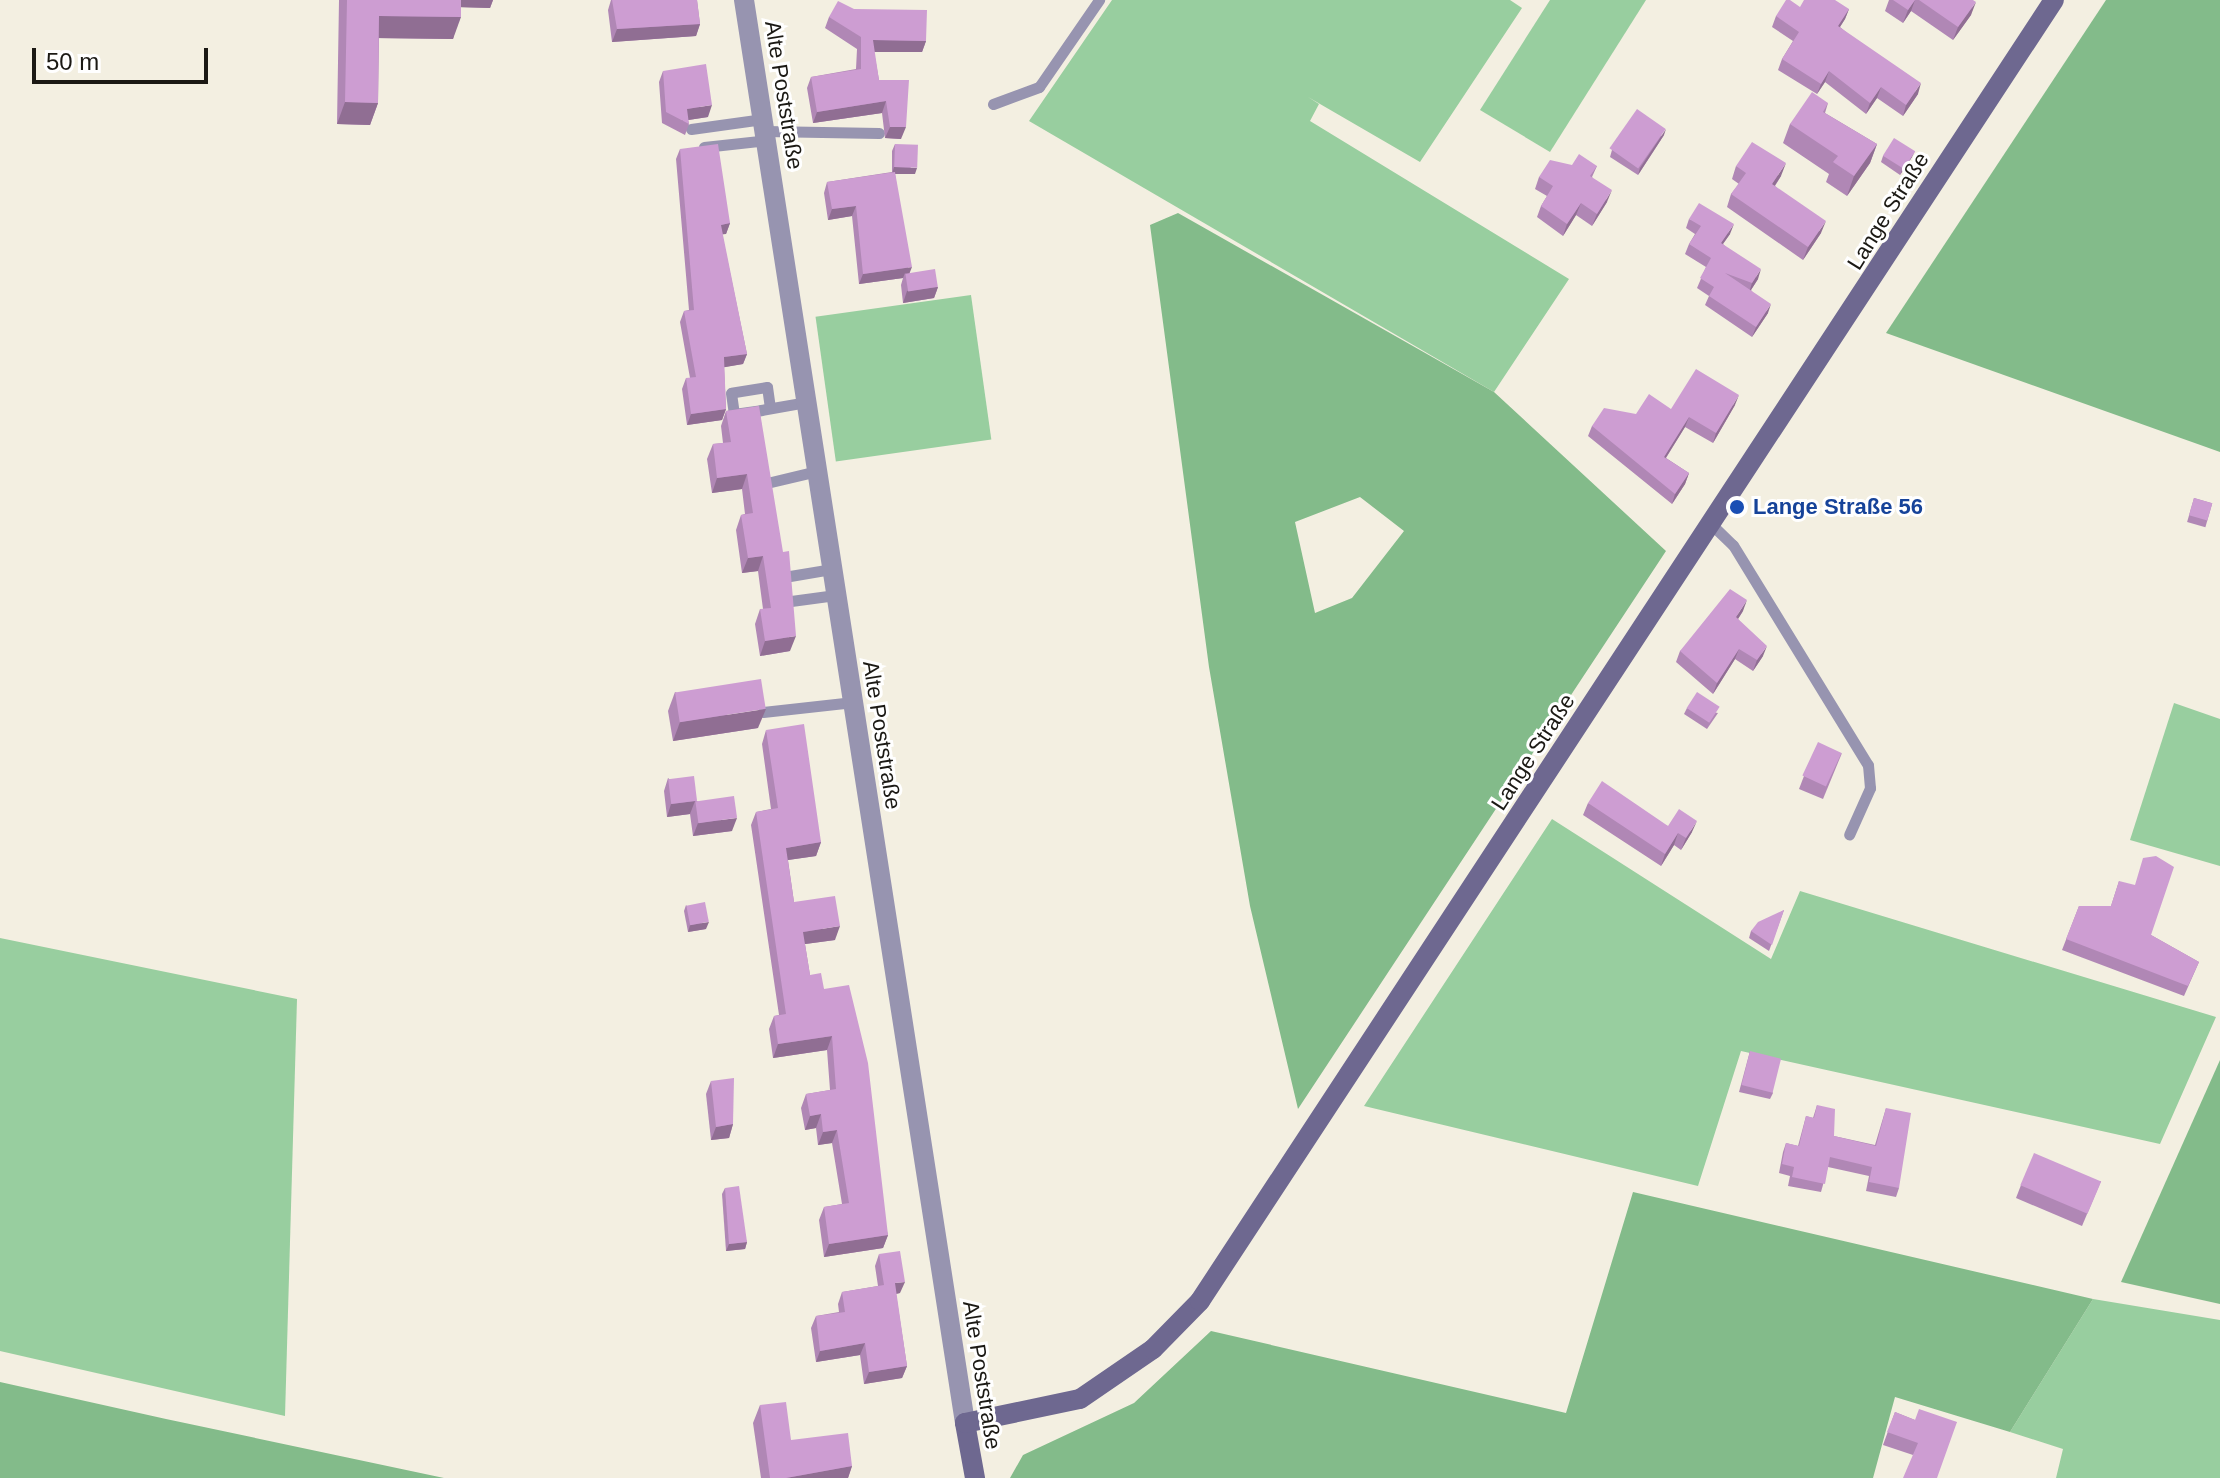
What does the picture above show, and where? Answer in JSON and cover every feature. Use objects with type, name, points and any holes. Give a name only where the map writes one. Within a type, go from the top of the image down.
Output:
[{"type":"street","name":"Alte Poststraße","points":[[744,0],[975,1478]]},
{"type":"street","name":"Lange Straße","points":[[965,1423],[1080,1399],[1153,1349],[1200,1301],[2054,0]]},
{"type":"lane","points":[[993,104],[1039,87],[1099,0]]},
{"type":"lane","points":[[691,129],[879,133]]},
{"type":"lane","points":[[694,148],[765,130]]},
{"type":"lane","points":[[770,408],[807,402]]},
{"type":"lane","points":[[771,482],[817,471]]},
{"type":"lane","points":[[1711,524],[1733,545],[1868,765],[1870,788],[1849,835]]},
{"type":"lane","points":[[790,576],[832,569]]},
{"type":"lane","points":[[791,601],[836,595]]},
{"type":"lane","points":[[763,712],[853,702]]},
{"type":"green space","points":[[1112,0],[1510,0],[1522,8],[1420,162],[1308,97],[1319,104],[1310,121],[1569,279],[1494,392],[1029,121]]},
{"type":"green space","points":[[1550,0],[1646,0],[1550,152],[1480,110]]},
{"type":"green space","points":[[2106,0],[2220,0],[2220,452],[1886,333]]},
{"type":"green space","points":[[1178,213],[1494,392],[1666,551],[1298,1109],[1250,906],[1209,667],[1150,225]],"holes":[[[1360,497],[1404,531],[1352,598],[1315,613],[1295,522]]]},
{"type":"green space","points":[[971,295],[991,440],[836,461],[816,317]]},
{"type":"green space","points":[[2174,703],[2220,719],[2220,866],[2130,840]]},
{"type":"green space","points":[[1552,819],[1771,959],[1800,891],[2216,1017],[2160,1144],[1741,1051],[1698,1186],[1364,1106]]},
{"type":"green space","points":[[0,938],[297,999],[285,1416],[0,1351]]},
{"type":"green space","points":[[2220,1060],[2220,1304],[2121,1282]]},
{"type":"green space","points":[[1633,1192],[2093,1299],[2010,1432],[1895,1397],[1873,1478],[1010,1478],[1023,1455],[1134,1403],[1211,1331],[1566,1413]]},
{"type":"green space","points":[[2093,1299],[2220,1320],[2220,1478],[2056,1478],[2063,1449],[2010,1432]]},
{"type":"green space","points":[[0,1382],[166,1419],[444,1478],[0,1478]]},
{"type":"building","points":[[347,0],[461,0],[461,17],[379,16],[378,103],[345,102]]},
{"type":"building","points":[[612,0],[697,0],[700,24],[617,29]]},
{"type":"building","points":[[1786,0],[1800,7],[1804,0],[1835,0],[1849,9],[1838,26],[1921,83],[1906,105],[1881,87],[1870,103],[1829,71],[1821,84],[1782,59],[1799,32],[1776,16]]},
{"type":"building","points":[[1893,0],[1915,0],[1908,10]]},
{"type":"building","points":[[1919,0],[1973,0],[1976,2],[1958,27]]},
{"type":"building","points":[[838,1],[854,9],[927,10],[926,41],[873,40],[879,80],[909,80],[906,127],[890,127],[886,101],[817,112],[811,77],[861,69],[861,37],[829,17]]},
{"type":"building","points":[[706,64],[712,105],[687,109],[689,124],[666,112],[663,71]]},
{"type":"building","points":[[1812,92],[1828,103],[1823,112],[1877,144],[1854,176],[1833,162],[1838,156],[1790,124]]},
{"type":"building","points":[[1637,109],[1666,129],[1638,168],[1609,148]]},
{"type":"building","points":[[1894,138],[1915,151],[1904,169],[1883,156]]},
{"type":"building","points":[[1752,142],[1786,163],[1772,184],[1826,221],[1808,247],[1731,194],[1746,173],[1736,166]]},
{"type":"building","points":[[718,144],[730,223],[721,225],[747,354],[724,357],[726,409],[691,414],[686,378],[696,377],[684,311],[694,310],[680,149]]},
{"type":"building","points":[[895,144],[918,145],[917,168],[894,167]]},
{"type":"building","points":[[1579,154],[1597,166],[1590,176],[1612,190],[1597,214],[1581,203],[1567,224],[1541,206],[1553,186],[1539,177],[1550,160],[1572,165]]},
{"type":"building","points":[[895,172],[912,267],[863,274],[856,206],[832,209],[827,182]]},
{"type":"building","points":[[1699,203],[1734,224],[1721,243],[1761,269],[1752,283],[1725,273],[1771,304],[1756,327],[1709,296],[1714,287],[1700,278],[1711,258],[1689,244],[1701,226],[1689,219]]},
{"type":"building","points":[[935,269],[938,287],[908,291],[905,274]]},
{"type":"building","points":[[1696,369],[1739,395],[1716,433],[1689,417],[1664,457],[1689,473],[1675,494],[1592,426],[1604,408],[1636,414],[1649,394],[1671,409]]},
{"type":"building","points":[[759,406],[783,552],[789,551],[796,636],[765,641],[760,609],[771,608],[763,556],[748,558],[741,515],[753,513],[747,474],[717,478],[713,444],[731,442],[726,411]]},
{"type":"building","points":[[2194,498],[2212,503],[2207,521],[2189,515]]},
{"type":"building","points":[[1730,589],[1747,600],[1736,617],[1767,646],[1757,660],[1739,649],[1717,683],[1680,651]]},
{"type":"building","points":[[761,679],[766,709],[680,722],[675,693]]},
{"type":"building","points":[[1697,692],[1720,707],[1709,723],[1687,708]]},
{"type":"building","points":[[804,724],[821,842],[786,848],[794,902],[835,896],[840,926],[803,932],[810,975],[821,973],[824,989],[849,985],[868,1063],[888,1235],[829,1244],[824,1207],[849,1203],[837,1130],[823,1132],[821,1114],[810,1116],[806,1094],[836,1089],[832,1036],[778,1044],[774,1016],[786,1014],[756,812],[778,808],[766,730]]},
{"type":"building","points":[[1818,742],[1842,753],[1826,787],[1802,776]]},
{"type":"building","points":[[694,776],[697,801],[671,804],[668,779]]},
{"type":"building","points":[[1602,781],[1668,826],[1679,809],[1697,821],[1686,838],[1678,833],[1665,854],[1588,803]]},
{"type":"building","points":[[734,796],[737,818],[698,823],[695,801]]},
{"type":"building","points":[[2156,856],[2174,867],[2151,935],[2199,962],[2188,986],[2066,939],[2079,906],[2111,906],[2119,881],[2135,885],[2143,858]]},
{"type":"building","points":[[705,902],[709,922],[690,925],[686,906]]},
{"type":"building","points":[[1784,910],[1772,945],[1751,931],[1758,922]]},
{"type":"building","points":[[1750,1051],[1781,1059],[1773,1093],[1742,1085]]},
{"type":"building","points":[[734,1078],[733,1124],[716,1127],[711,1081]]},
{"type":"building","points":[[1817,1105],[1835,1109],[1834,1136],[1876,1146],[1886,1108],[1911,1113],[1899,1188],[1869,1182],[1872,1167],[1830,1157],[1825,1184],[1792,1177],[1794,1167],[1782,1164],[1786,1143],[1799,1146],[1806,1116],[1814,1118]]},
{"type":"building","points":[[2034,1153],[2101,1182],[2088,1214],[2020,1185]]},
{"type":"building","points":[[739,1186],[747,1242],[729,1244],[725,1188]]},
{"type":"building","points":[[900,1251],[905,1282],[895,1283],[907,1366],[869,1372],[865,1343],[820,1351],[816,1316],[845,1312],[842,1292],[884,1285],[879,1254]]},
{"type":"building","points":[[786,1402],[791,1440],[848,1433],[852,1466],[770,1478],[760,1405]]},
{"type":"building","points":[[1919,1409],[1957,1422],[1937,1478],[1903,1478],[1918,1443],[1887,1432],[1895,1412],[1915,1420]]},
{"type":"place","name":"Lange Straße 56","points":[[1737,507]]}]
